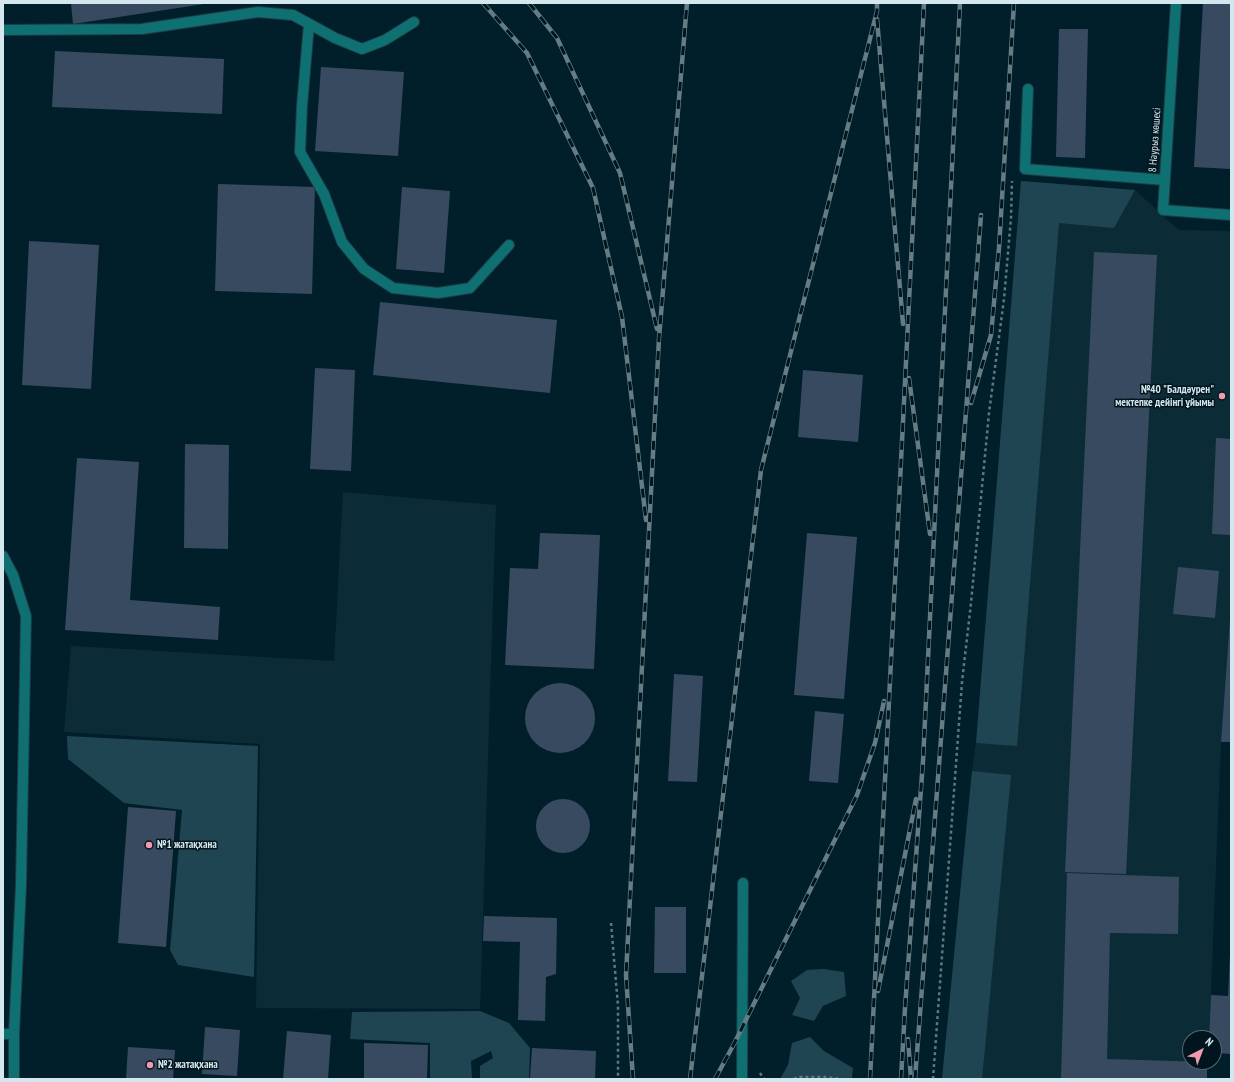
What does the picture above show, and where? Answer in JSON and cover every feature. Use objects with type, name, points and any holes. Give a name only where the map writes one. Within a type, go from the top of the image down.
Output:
[{"type":"street","name":"8 Наурыз көшесі","points":[[1176,3],[1163,210],[1231,215]]},
{"type":"street","points":[[3,30],[142,29],[258,12],[293,15],[335,38],[362,49],[385,40],[414,22]]},
{"type":"street","points":[[309,24],[302,106],[300,152],[324,194],[342,242],[364,269],[393,288],[438,293],[470,288],[509,245]]},
{"type":"street","points":[[1028,89],[1025,169],[1165,180]]},
{"type":"street","points":[[3,556],[14,575],[26,616],[21,885],[14,1034],[14,1079]]},
{"type":"street","points":[[742,1079],[743,883]]},
{"type":"street","points":[[3,1034],[14,1034]]},
{"type":"path","points":[[933,1079],[962,682],[989,413],[1004,299],[1012,177],[1025,169]]},
{"type":"path","points":[[611,923],[618,1006],[618,1079]]},
{"type":"path","points":[[794,1079],[798,1077],[825,1077],[841,1079]]},
{"type":"shaded area","points":[[1021,181],[1135,190],[1179,230],[1231,231],[1231,601],[1221,742],[1209,1030],[1182,1030],[1182,1070],[1207,1070],[1207,1079],[942,1079],[976,743]]},
{"type":"shaded area","points":[[1021,181],[1135,190],[1114,228],[1059,223],[1017,746],[976,743]]},
{"type":"shaded area","points":[[343,492],[496,505],[480,1009],[256,1008],[260,744],[64,732],[71,646],[334,661]]},
{"type":"shaded area","points":[[67,736],[258,746],[254,977],[178,965],[170,950],[182,810],[124,803],[68,759]]},
{"type":"shaded area","points":[[972,771],[1011,775],[982,1079],[942,1079]]},
{"type":"shaded area","points":[[823,969],[844,972],[846,996],[823,1006],[814,1021],[792,1015],[800,998],[791,981],[807,970]]},
{"type":"shaded area","points":[[480,1011],[509,1023],[530,1048],[529,1079],[480,1079],[480,1066],[493,1058],[491,1051],[471,1061],[472,1079],[430,1079],[430,1043],[350,1039],[352,1012]]},
{"type":"shaded area","points":[[810,1037],[824,1051],[853,1068],[852,1079],[780,1079],[788,1065],[792,1043]]},
{"type":"building","points":[[71,3],[204,3],[204,4],[73,24]]},
{"type":"building","points":[[1203,3],[1231,3],[1231,169],[1194,167]]},
{"type":"building","points":[[1059,29],[1088,29],[1085,158],[1056,157]]},
{"type":"building","points":[[55,51],[224,59],[222,114],[52,107]]},
{"type":"building","points":[[321,67],[404,72],[398,156],[315,151]]},
{"type":"building","points":[[218,184],[315,187],[312,294],[215,291]]},
{"type":"building","points":[[402,187],[450,191],[444,273],[396,269]]},
{"type":"building","points":[[29,241],[99,245],[91,389],[22,385]]},
{"type":"building","points":[[1094,252],[1157,255],[1126,874],[1065,872]]},
{"type":"building","points":[[380,302],[557,320],[550,393],[373,375]]},
{"type":"building","points":[[315,368],[355,370],[351,471],[310,469]]},
{"type":"building","points":[[803,370],[863,375],[858,442],[798,437]]},
{"type":"building","points":[[1216,438],[1231,439],[1231,535],[1212,534]]},
{"type":"building","points":[[185,444],[229,445],[228,549],[184,548]]},
{"type":"building","points":[[77,458],[139,462],[130,600],[220,607],[218,640],[65,630]]},
{"type":"building","points":[[540,533],[600,535],[594,669],[505,665],[510,568],[538,569]]},
{"type":"building","points":[[807,533],[857,537],[844,699],[794,695]]},
{"type":"building","points":[[1178,567],[1219,571],[1215,618],[1173,614]]},
{"type":"building","points":[[1230,618],[1231,742],[1221,742]]},
{"type":"building","points":[[674,674],[703,676],[697,782],[668,781]]},
{"type":"building","points":[[560,683],[579,689],[589,699],[595,718],[589,737],[579,747],[560,753],[541,747],[531,737],[525,718],[531,699],[541,689]]},
{"type":"building","points":[[815,711],[844,714],[838,783],[809,781]]},
{"type":"building","points":[[558,799],[568,799],[578,803],[586,811],[590,821],[590,831],[586,841],[578,849],[568,853],[558,853],[548,849],[540,841],[536,831],[536,821],[540,811],[548,803]]},
{"type":"building","name":"№1 жатақхана","points":[[128,807],[176,811],[166,947],[118,943]]},
{"type":"building","points":[[1067,873],[1179,877],[1178,934],[1110,933],[1107,1059],[1182,1061],[1182,1070],[1207,1070],[1207,1079],[1061,1079]]},
{"type":"building","points":[[655,907],[686,907],[686,973],[654,973]]},
{"type":"building","points":[[484,916],[557,918],[556,974],[546,977],[545,1021],[518,1020],[520,942],[483,941]]},
{"type":"building","points":[[1231,954],[1231,1054],[1222,1053],[1222,1030],[1209,1030],[1211,995],[1228,996]]},
{"type":"building","points":[[205,1027],[240,1030],[237,1076],[202,1074]]},
{"type":"building","points":[[287,1031],[331,1035],[328,1079],[283,1079]]},
{"type":"building","points":[[364,1043],[428,1045],[427,1079],[364,1079]]},
{"type":"building","name":"№2 жатақхана","points":[[128,1047],[175,1050],[173,1079],[126,1079]]},
{"type":"building","points":[[532,1048],[596,1051],[595,1079],[530,1079]]},
{"type":"railway","points":[[483,3],[527,53],[593,188],[622,317],[646,520]]},
{"type":"railway","points":[[529,3],[557,38],[620,173],[657,329]]},
{"type":"railway","points":[[633,1079],[626,975],[659,338],[687,3]]},
{"type":"railway","points":[[690,1079],[761,470],[877,11],[877,3]]},
{"type":"railway","points":[[870,1079],[924,3]]},
{"type":"railway","points":[[901,1079],[923,761],[960,3]]},
{"type":"railway","points":[[971,403],[991,335],[999,248],[1014,3]]},
{"type":"railway","points":[[877,19],[903,324]]},
{"type":"railway","points":[[915,1079],[981,215]]},
{"type":"railway","points":[[909,378],[930,534]]},
{"type":"railway","points":[[715,1079],[735,1042],[857,795],[875,743],[884,701]]},
{"type":"railway","points":[[878,991],[916,799]]},
{"type":"railway","points":[[908,1039],[911,1079]]},
{"type":"place","name":"№40 \"Балдәурен\" мектепке дейінгі ұйымы","points":[[1222,396]]},
{"type":"place","name":"№1 жатақхана","points":[[149,845]]},
{"type":"place","name":"№2 жатақхана","points":[[150,1065]]}]
